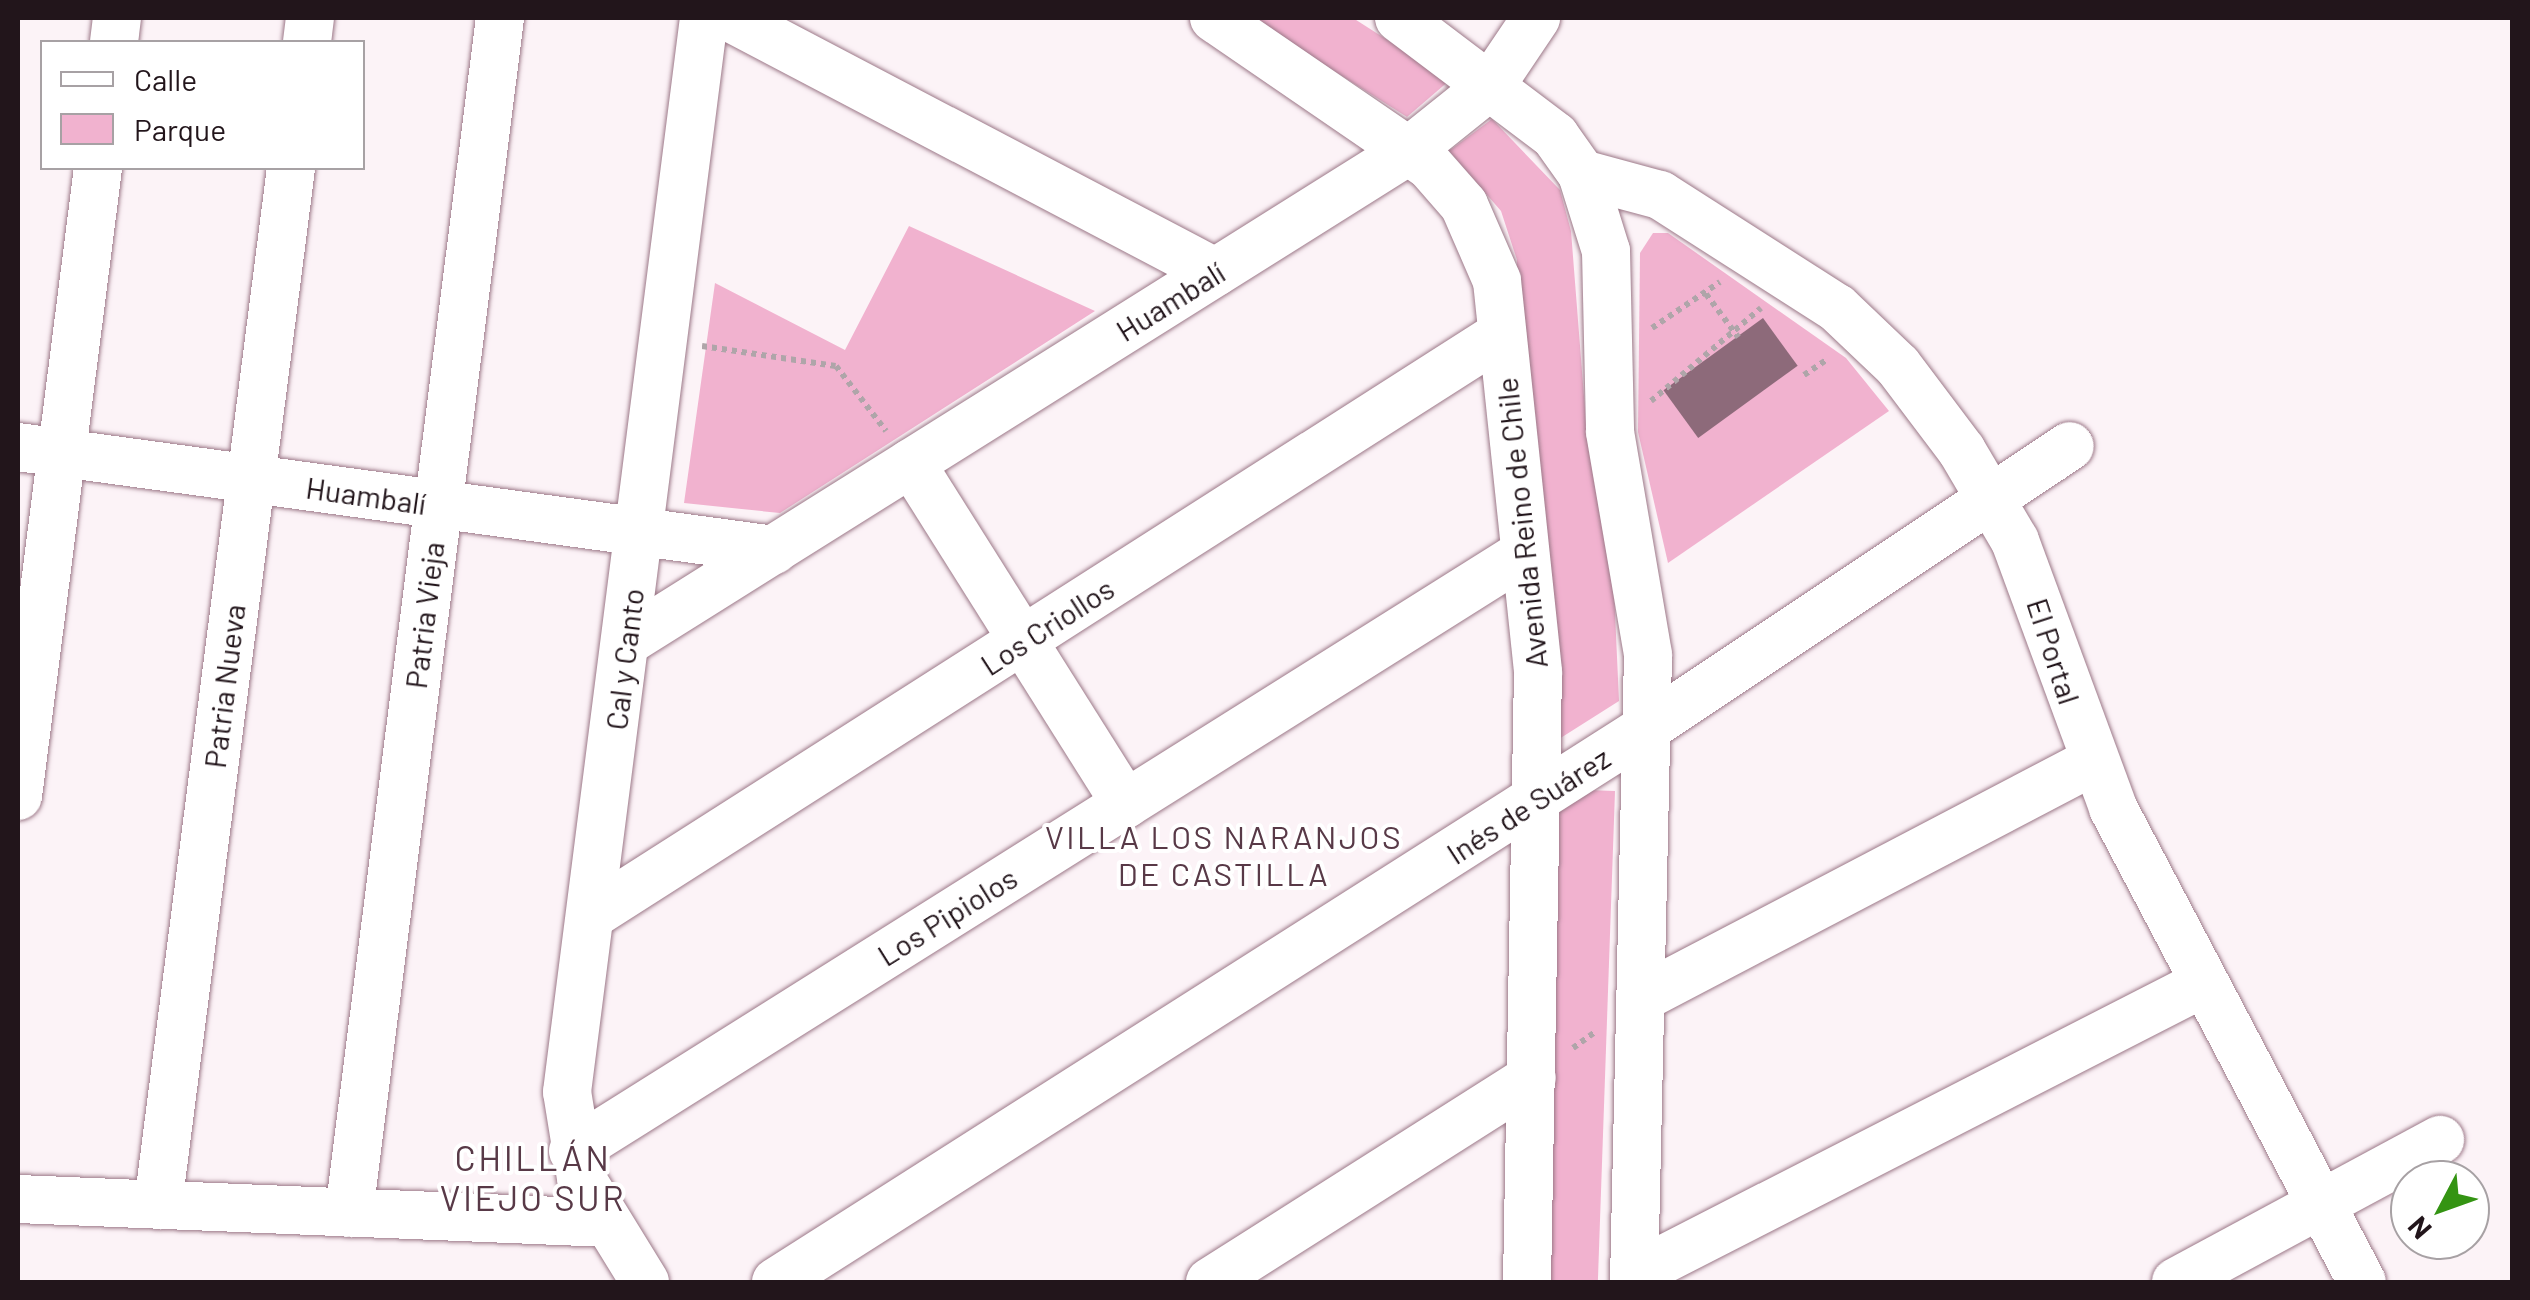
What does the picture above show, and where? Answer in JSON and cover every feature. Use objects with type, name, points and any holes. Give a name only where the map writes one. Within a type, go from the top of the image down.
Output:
[{"type":"street","name":"Patria Vieja","points":[[349,1213],[500,18]]},
{"type":"street","name":"Cal y Canto","points":[[646,1282],[607,1223],[573,1151],[566,1092],[704,18]]},
{"type":"street","points":[[731,18],[1215,272]]},
{"type":"street","name":"Avenida Reino de Chile","points":[[1214,18],[1410,150],[1447,183],[1478,230],[1502,334],[1538,672],[1528,1282]]},
{"type":"street","points":[[1399,18],[1556,136],[1582,174],[1606,251],[1610,432],[1641,593],[1647,728],[1635,1278],[2204,983]]},
{"type":"street","name":"Huambalí","points":[[626,642],[1410,150],[1491,84],[1536,18]]},
{"type":"street","points":[[18,796],[40,450],[98,170]]},
{"type":"street","name":"Patria Nueva","points":[[158,1205],[290,170]]},
{"type":"street","name":"El Portal","points":[[1582,174],[1643,186],[1798,280],[1898,366],[1992,496],[2030,575],[2092,762],[2362,1282]]},
{"type":"street","name":"Los Criollos","points":[[590,916],[1502,334]]},
{"type":"street","name":"Inés de Suárez","points":[[776,1282],[1538,799],[2070,446]]},
{"type":"street","name":"Huambalí","points":[[40,450],[774,550]]},
{"type":"street","points":[[912,463],[1126,804]]},
{"type":"street","name":"Los Pipiolos","points":[[573,1151],[1525,553]]},
{"type":"street","points":[[1642,998],[2092,762]]},
{"type":"street","points":[[1210,1282],[1532,1078]]},
{"type":"street","points":[[2176,1282],[2440,1140]]},
{"type":"street","points":[[18,1199],[607,1223]]},
{"type":"path","points":[[1609,356],[1706,294],[1756,254]]},
{"type":"path","points":[[1610,432],[1732,329],[1798,280]]},
{"type":"path","points":[[1706,294],[1738,336]]},
{"type":"path","points":[[664,341],[836,366],[912,463]]},
{"type":"path","points":[[1532,1078],[1642,998]]},
{"type":"green space","points":[[1250,18],[1353,18],[1450,80],[1407,117]]},
{"type":"green space","points":[[1492,119],[1560,190],[1571,231],[1587,435],[1613,569],[1619,701],[1559,739],[1517,339],[1517,260],[1501,211],[1449,151]]},
{"type":"green space","points":[[909,226],[1095,311],[780,513],[684,503],[715,283],[845,350]]},
{"type":"green space","points":[[1653,233],[1668,233],[1846,358],[1889,411],[1668,563],[1638,432],[1640,253]]},
{"type":"green space","points":[[1549,789],[1615,791],[1598,1282],[1532,1279]]},
{"type":"building","points":[[1763,318],[1798,366],[1698,438],[1663,390]]},
{"type":"district","name":"VILLA LOS NARANJOS DE CASTILLA","points":[[1224,856]]},
{"type":"district","name":"CHILLÁN VIEJO SUR","points":[[533,1177]]}]
